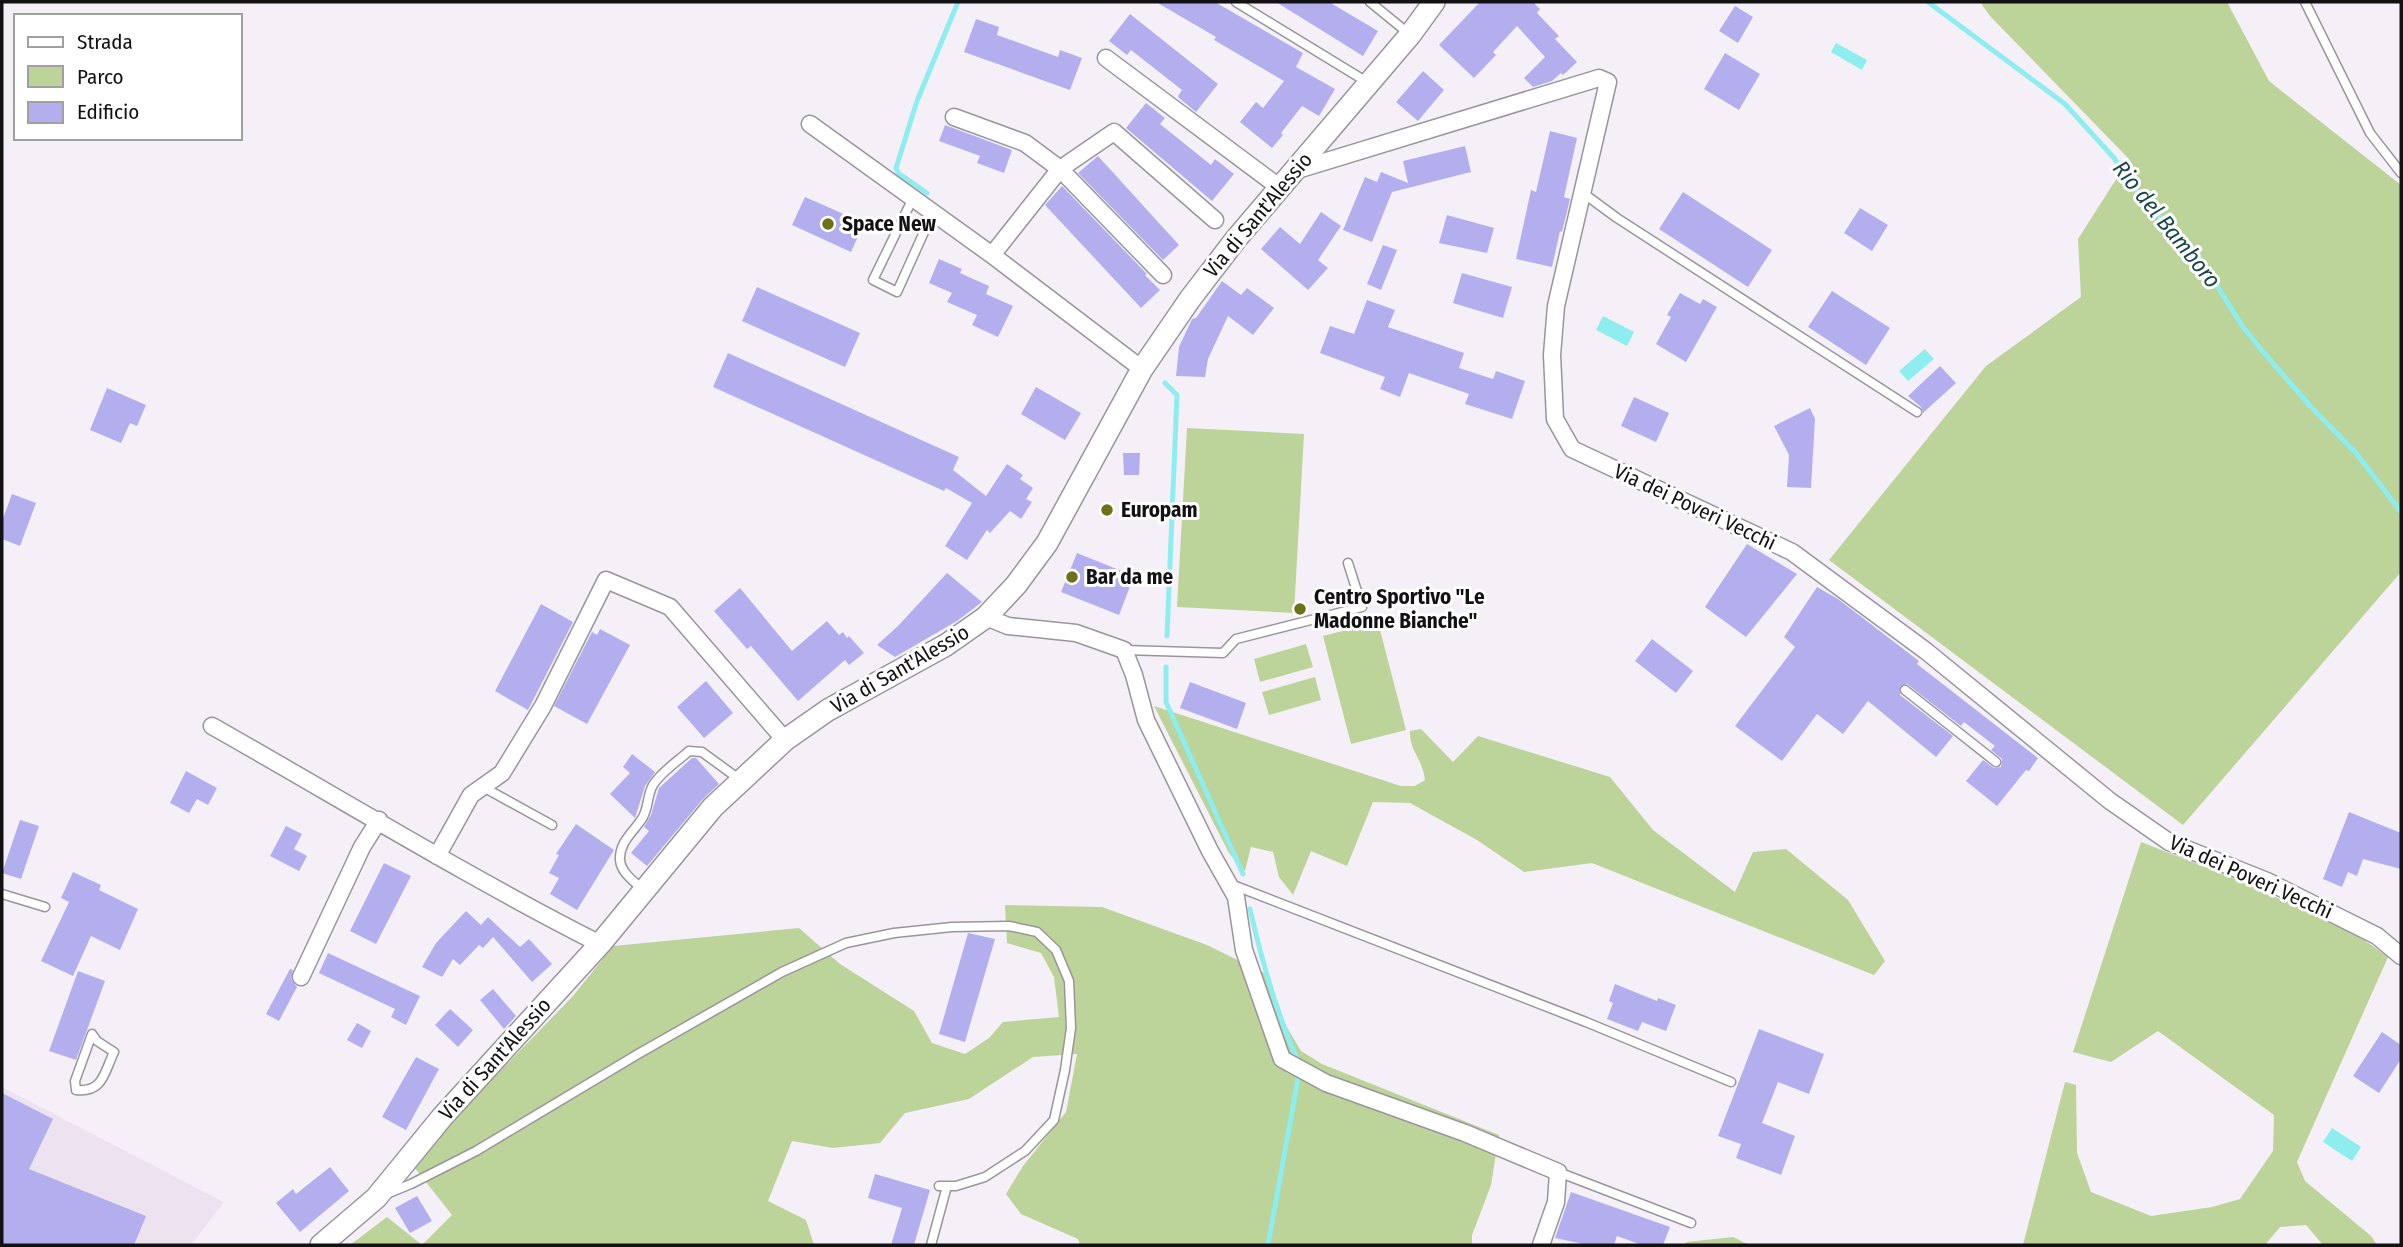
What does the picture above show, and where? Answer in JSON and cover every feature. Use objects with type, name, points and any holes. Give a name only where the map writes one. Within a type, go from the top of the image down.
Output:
[{"type":"street","name":"Via di Sant'Alessio","points":[[321,1245],[376,1198],[443,1116],[600,944],[713,807],[785,740],[828,710],[946,645],[986,617],[1016,585],[1047,543],[1142,369],[1190,299],[1279,187],[1370,83],[1434,2]]},
{"type":"street","points":[[1106,58],[1279,187]]},
{"type":"street","name":"Via dei Poveri Vecchi","points":[[1294,171],[1599,78],[1608,82],[1556,306],[1553,346],[1555,419],[1572,449],[1792,552],[1926,651],[2110,802],[2169,842],[2267,881],[2377,936],[2401,956]]},
{"type":"street","points":[[954,117],[1025,143],[1060,169],[1163,275]]},
{"type":"street","points":[[810,124],[992,255],[1142,369]]},
{"type":"street","points":[[992,255],[1060,169],[1114,132],[1215,220]]},
{"type":"street","points":[[437,856],[471,795],[502,773],[543,706],[606,579],[670,607],[785,740]]},
{"type":"street","points":[[986,617],[1008,626],[1076,633],[1124,650],[1146,720],[1210,851],[1236,897],[1244,950],[1282,1059],[1326,1083],[1465,1133],[1558,1172],[1556,1202],[1541,1245]]},
{"type":"street","points":[[212,726],[379,820],[437,856],[600,944]]},
{"type":"street","points":[[302,977],[362,847],[379,820]]},
{"type":"lane","points":[[1236,2],[1370,83]]},
{"type":"lane","points":[[1370,2],[1410,34]]},
{"type":"lane","points":[[2305,2],[2370,133],[2401,173]]},
{"type":"lane","points":[[1583,193],[1617,218],[1917,412]]},
{"type":"lane","points":[[913,198],[873,280],[897,292],[933,212]]},
{"type":"lane","points":[[1124,650],[1223,653],[1236,639],[1362,607],[1348,563]]},
{"type":"lane","points":[[1905,690],[1996,762]]},
{"type":"lane","points":[[644,891],[623,869],[620,859],[623,844],[648,807],[649,794],[654,783],[689,751],[696,750],[741,781]]},
{"type":"lane","points":[[483,787],[552,825]]},
{"type":"lane","points":[[1230,884],[1586,1022],[1731,1082]]},
{"type":"lane","points":[[2,894],[46,907]]},
{"type":"lane","points":[[376,1198],[411,1184],[476,1151],[770,979],[846,943],[894,933],[952,927],[1010,926],[1037,932],[1056,950],[1069,981],[1071,1028],[1054,1120],[1025,1151],[985,1177],[956,1186],[943,1186],[931,1245]]},
{"type":"lane","points":[[92,1034],[97,1041],[114,1052],[99,1084],[88,1091],[76,1090],[75,1081],[92,1034]]},
{"type":"lane","points":[[1558,1172],[1691,1223]]},
{"type":"shaded area","points":[[2,1087],[224,1202],[191,1245],[2,1245]]},
{"type":"green space","points":[[1980,2],[2227,2],[2269,81],[2401,185],[2401,572],[2183,825],[1829,560],[1986,366],[2081,297],[2078,239],[2129,159],[1990,16]]},
{"type":"green space","points":[[1187,428],[1304,434],[1294,613],[1177,607]]},
{"type":"green space","points":[[1378,622],[1406,730],[1351,744],[1323,636]]},
{"type":"green space","points":[[1306,644],[1313,667],[1260,682],[1254,659]]},
{"type":"green space","points":[[1315,677],[1321,700],[1269,715],[1262,692]]},
{"type":"green space","points":[[1154,706],[1401,786],[1415,786],[1425,780],[1410,738],[1410,731],[1421,729],[1453,762],[1478,736],[1610,777],[1653,830],[1735,892],[1753,852],[1786,849],[1848,900],[1885,961],[1874,975],[1592,863],[1524,872],[1477,840],[1410,803],[1373,802],[1347,866],[1311,851],[1293,895],[1279,877],[1273,852],[1251,847],[1245,871],[1229,853]]},
{"type":"green space","points":[[2141,842],[2233,878],[2350,930],[2388,957],[2297,1162],[2305,1181],[2371,1236],[2377,1245],[2323,1245],[2306,1225],[2280,1227],[2265,1245],[2023,1245],[2065,1082],[2076,1085],[2077,1153],[2091,1192],[2151,1216],[2212,1207],[2240,1199],[2273,1151],[2274,1115],[2158,1031],[2111,1062],[2073,1052]]},
{"type":"green space","points":[[1005,905],[1102,907],[1207,945],[1264,973],[1282,1019],[1301,1051],[1322,1064],[1499,1135],[1491,1185],[1472,1235],[1472,1245],[1080,1245],[1078,1239],[1021,1214],[1006,1194],[1023,1166],[1066,1112],[1077,1054],[1033,1057],[969,1099],[905,1113],[880,1143],[833,1148],[792,1141],[768,1201],[806,1220],[814,1245],[422,1245],[452,1215],[411,1163],[573,996],[613,946],[799,928],[840,964],[914,1011],[932,1043],[965,1054],[989,1038],[1003,1022],[1059,1017],[1054,977],[1041,953],[1007,943]]},
{"type":"green space","points":[[387,1217],[422,1245],[350,1245]]},
{"type":"green space","points":[[1733,1237],[1749,1245],[1683,1245],[1687,1242]]},
{"type":"water","points":[[1836,43],[1867,60],[1862,70],[1831,52]]},
{"type":"water","points":[[1603,316],[1634,332],[1627,346],[1596,330]]},
{"type":"water","points":[[1925,349],[1934,359],[1908,381],[1899,371]]},
{"type":"water","points":[[2332,1128],[2361,1147],[2352,1161],[2323,1142]]},
{"type":"building","points":[[1156,2],[1215,2],[1303,53],[1296,67],[1335,89],[1319,116],[1302,106],[1272,148],[1240,122],[1256,102],[1263,108],[1284,81]]},
{"type":"building","points":[[1276,2],[1329,2],[1378,31],[1363,56]]},
{"type":"building","points":[[1480,2],[1533,2],[1540,9],[1537,13],[1559,36],[1555,39],[1577,62],[1563,75],[1561,73],[1552,81],[1533,87],[1524,78],[1545,57],[1517,26],[1493,52],[1496,55],[1474,78],[1439,45]]},
{"type":"building","points":[[1735,6],[1753,17],[1738,43],[1719,31]]},
{"type":"building","points":[[1130,14],[1218,84],[1196,112],[1179,98],[1182,90],[1131,50],[1127,55],[1109,41]]},
{"type":"building","points":[[976,19],[999,27],[997,35],[1058,57],[1060,50],[1082,58],[1070,90],[964,52]]},
{"type":"building","points":[[1725,53],[1760,74],[1739,110],[1704,89]]},
{"type":"building","points":[[1423,71],[1444,90],[1418,121],[1396,102]]},
{"type":"building","points":[[1146,103],[1165,118],[1160,124],[1211,165],[1215,159],[1234,174],[1212,201],[1126,128]]},
{"type":"building","points":[[945,125],[1012,150],[1004,173],[977,163],[980,156],[939,141]]},
{"type":"building","points":[[1550,131],[1577,138],[1564,197],[1570,199],[1552,267],[1516,259],[1531,190],[1536,192]]},
{"type":"building","points":[[1465,146],[1471,172],[1392,192],[1372,242],[1343,230],[1365,177],[1377,182],[1381,172],[1408,183],[1403,161]]},
{"type":"building","points":[[1098,156],[1179,245],[1163,260],[1078,173]]},
{"type":"building","points":[[1062,186],[1160,290],[1141,308],[1045,205]]},
{"type":"building","points":[[1683,192],[1772,250],[1748,287],[1659,229]]},
{"type":"building","name":"Space New","points":[[805,197],[864,223],[851,252],[792,225]]},
{"type":"building","points":[[1860,208],[1888,225],[1872,251],[1844,233]]},
{"type":"building","points":[[1321,212],[1341,226],[1318,260],[1328,268],[1308,290],[1261,249],[1280,227],[1300,244]]},
{"type":"building","points":[[1447,215],[1494,228],[1487,253],[1439,243]]},
{"type":"building","points":[[1383,245],[1397,250],[1381,290],[1367,284]]},
{"type":"building","points":[[939,259],[962,269],[960,273],[989,286],[986,294],[1013,306],[998,337],[972,325],[977,315],[947,302],[952,293],[929,283]]},
{"type":"building","points":[[1462,273],[1512,287],[1503,318],[1453,303]]},
{"type":"building","points":[[1222,281],[1241,295],[1247,288],[1274,308],[1253,335],[1228,316],[1208,359],[1205,377],[1176,376],[1179,347],[1192,319],[1196,318]]},
{"type":"building","points":[[757,287],[860,333],[845,367],[742,321]]},
{"type":"building","points":[[1832,291],[1890,328],[1866,365],[1808,327]]},
{"type":"building","points":[[1680,293],[1700,304],[1703,299],[1717,307],[1686,362],[1656,344],[1671,317],[1667,315]]},
{"type":"building","points":[[1367,300],[1395,310],[1388,327],[1464,353],[1459,368],[1493,379],[1496,371],[1525,381],[1512,419],[1465,404],[1469,394],[1409,373],[1400,397],[1380,389],[1385,377],[1320,353],[1330,326],[1354,334]]},
{"type":"building","points":[[728,353],[959,457],[953,470],[986,496],[1007,464],[1023,475],[1020,479],[1033,488],[1026,499],[1032,502],[1021,519],[1010,511],[990,533],[987,530],[967,560],[945,546],[972,503],[946,488],[944,491],[713,387]]},
{"type":"building","points":[[1940,366],[1956,383],[1923,413],[1921,407],[1908,396]]},
{"type":"building","points":[[1036,387],[1081,413],[1065,440],[1021,414]]},
{"type":"building","points":[[107,388],[146,405],[137,426],[130,423],[121,443],[90,430]]},
{"type":"building","points":[[1634,397],[1669,413],[1656,442],[1621,426]]},
{"type":"building","points":[[1810,408],[1815,419],[1811,488],[1787,487],[1789,455],[1774,426]]},
{"type":"building","points":[[1123,453],[1140,453],[1139,475],[1124,475]]},
{"type":"building","points":[[12,494],[36,503],[20,546],[2,539],[2,521]]},
{"type":"building","points":[[1747,544],[1797,574],[1746,637],[1705,607]]},
{"type":"building","points":[[1077,553],[1134,576],[1119,615],[1061,592]]},
{"type":"building","points":[[947,573],[982,602],[957,621],[895,657],[877,645],[898,626]]},
{"type":"building","points":[[1817,587],[1838,599],[1919,661],[1917,664],[2038,758],[1997,806],[1966,781],[1983,760],[1994,768],[2001,767],[2002,759],[1991,750],[1995,746],[1964,722],[1961,726],[1907,684],[1900,687],[1900,695],[1953,736],[1936,757],[1868,701],[1843,734],[1817,714],[1782,761],[1735,726],[1795,647],[1784,637]]},
{"type":"building","points":[[740,588],[792,651],[827,621],[839,635],[843,632],[847,638],[849,636],[864,653],[849,665],[845,660],[798,701],[751,646],[747,649],[714,611]]},
{"type":"building","points":[[541,604],[573,622],[528,710],[495,691]]},
{"type":"building","points":[[600,629],[630,645],[587,724],[554,706],[592,632],[597,635]]},
{"type":"building","points":[[1652,639],[1693,671],[1676,693],[1635,661]]},
{"type":"building","points":[[706,681],[733,713],[704,738],[677,707]]},
{"type":"building","points":[[1190,682],[1246,703],[1237,729],[1180,708]]},
{"type":"building","points":[[632,754],[655,772],[645,786],[635,818],[610,794],[630,773],[623,767]]},
{"type":"building","points":[[692,758],[696,758],[719,784],[703,799],[647,866],[631,853],[649,831],[644,827],[651,815],[659,788]]},
{"type":"building","points":[[186,771],[217,788],[208,805],[197,799],[189,813],[170,803]]},
{"type":"building","points":[[2349,812],[2401,833],[2401,869],[2363,859],[2357,876],[2348,872],[2342,887],[2323,879]]},
{"type":"building","points":[[20,820],[39,826],[21,879],[2,873]]},
{"type":"building","points":[[576,824],[614,850],[577,910],[550,894],[559,878],[549,873],[559,855],[556,854]]},
{"type":"building","points":[[286,826],[302,834],[294,849],[307,856],[299,871],[270,856]]},
{"type":"building","points":[[384,863],[411,876],[376,944],[350,931]]},
{"type":"building","points":[[73,872],[101,885],[99,890],[138,909],[120,950],[91,936],[73,976],[41,961],[69,902],[61,898]]},
{"type":"building","points":[[466,911],[481,925],[488,917],[520,947],[529,939],[552,964],[532,982],[493,937],[483,948],[479,945],[460,965],[453,959],[442,977],[422,967],[436,943]]},
{"type":"building","points":[[968,933],[995,939],[965,1042],[939,1034]]},
{"type":"building","points":[[328,953],[420,996],[406,1025],[391,1017],[395,1009],[319,973]]},
{"type":"building","points":[[290,969],[293,970],[291,979],[297,987],[279,1021],[266,1014]]},
{"type":"building","points":[[78,971],[105,981],[76,1060],[49,1051]]},
{"type":"building","points":[[1615,984],[1657,1001],[1658,998],[1676,1005],[1666,1031],[1642,1022],[1638,1031],[1607,1019],[1613,1003],[1609,1001]]},
{"type":"building","points":[[493,989],[516,1016],[504,1029],[480,1000]]},
{"type":"building","points":[[450,1009],[473,1030],[458,1047],[435,1025]]},
{"type":"building","points":[[357,1023],[371,1031],[362,1048],[347,1040]]},
{"type":"building","points":[[1759,1029],[1824,1054],[1809,1094],[1778,1082],[1762,1123],[1795,1136],[1781,1175],[1736,1158],[1741,1144],[1718,1136]]},
{"type":"building","points":[[2382,1032],[2401,1045],[2401,1059],[2379,1093],[2353,1076]]},
{"type":"building","points":[[416,1057],[439,1069],[406,1130],[382,1117]]},
{"type":"building","points":[[2,1093],[53,1119],[29,1169],[146,1216],[134,1245],[2,1245]]},
{"type":"building","points":[[330,1167],[349,1191],[300,1232],[276,1203],[293,1189],[296,1194]]},
{"type":"building","points":[[875,1174],[930,1190],[914,1245],[891,1245],[902,1208],[868,1198]]},
{"type":"building","points":[[1571,1192],[1670,1227],[1663,1245],[1642,1245],[1617,1236],[1614,1245],[1588,1245],[1555,1238]]},
{"type":"building","points":[[417,1196],[432,1221],[410,1233],[395,1208]]},
{"type":"waterway","points":[[927,193],[898,173],[896,168],[917,101],[958,2]]},
{"type":"waterway","name":"Rio del Bamboro","points":[[1928,2],[2065,104],[2114,158],[2140,197],[2200,259],[2243,327],[2311,407],[2356,453],[2401,512]]},
{"type":"waterway","points":[[1165,383],[1177,395],[1167,636]]},
{"type":"waterway","points":[[1166,667],[1166,702],[1243,874]]},
{"type":"waterway","points":[[1250,909],[1270,987],[1299,1063]]},
{"type":"waterway","points":[[1268,1245],[1299,1073]]},
{"type":"place","name":"Space New","points":[[828,224]]},
{"type":"place","name":"Europam","points":[[1107,510]]},
{"type":"place","name":"Bar da me","points":[[1072,577]]},
{"type":"place","name":"Centro Sportivo \"Le Madonne Bianche\"","points":[[1300,609]]}]
